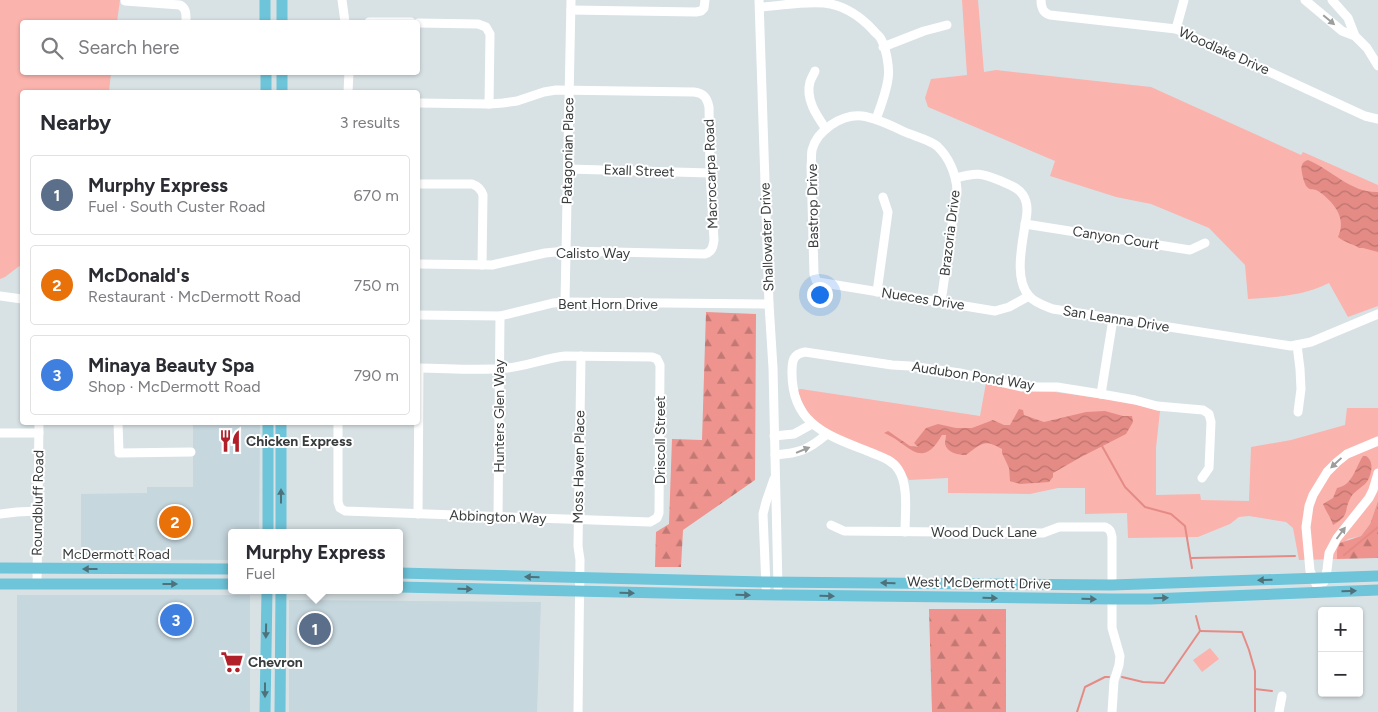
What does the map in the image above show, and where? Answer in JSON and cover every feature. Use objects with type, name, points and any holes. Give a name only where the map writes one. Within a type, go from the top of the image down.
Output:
[{"type":"main road","points":[[266,0],[266,20]]},
{"type":"main road","points":[[282,0],[282,20]]},
{"type":"main road","points":[[266,75],[266,90]]},
{"type":"main road","points":[[282,75],[282,90]]},
{"type":"main road","points":[[268,425],[268,529]]},
{"type":"main road","points":[[281,425],[281,529]]},
{"type":"main road","name":"McDermott Road","points":[[0,568],[228,569]]},
{"type":"main road","points":[[139,569],[139,584]]},
{"type":"main road","points":[[403,573],[579,578]]},
{"type":"main road","points":[[446,574],[446,589]]},
{"type":"main road","name":"West McDermott Drive","points":[[579,578],[766,582],[1112,585],[1378,576]]},
{"type":"main road","points":[[707,580],[707,594]]},
{"type":"main road","points":[[0,584],[228,584]]},
{"type":"main road","points":[[1112,585],[1112,599]]},
{"type":"main road","points":[[403,587],[579,592]]},
{"type":"main road","name":"West McDermott Drive","points":[[579,592],[1112,599],[1378,590]]},
{"type":"main road","points":[[265,712],[267,594]]},
{"type":"main road","points":[[280,712],[281,594]]},
{"type":"street","points":[[342,0],[345,20]]},
{"type":"street","name":"Patagonian Place","points":[[565,302],[571,0]]},
{"type":"street","points":[[571,10],[696,12],[703,10],[705,0]]},
{"type":"street","name":"Woodlake Drive","points":[[1041,0],[1042,8],[1050,15],[1176,29],[1365,116],[1378,119]]},
{"type":"street","points":[[1176,29],[1184,0]]},
{"type":"street","points":[[1305,0],[1342,31],[1355,36]]},
{"type":"street","points":[[1332,0],[1348,18],[1355,36],[1367,48],[1378,66]]},
{"type":"street","points":[[126,1],[180,5],[184,7],[186,20]]},
{"type":"street","points":[[760,4],[788,5],[806,1],[827,3],[846,8],[864,21],[881,39],[888,60],[888,78],[876,119]]},
{"type":"street","name":"Shallowater Drive","points":[[760,4],[769,304],[773,368],[778,596]]},
{"type":"street","points":[[420,23],[478,24],[486,27],[490,34],[489,104]]},
{"type":"street","points":[[883,46],[947,25]]},
{"type":"street","points":[[815,71],[809,83],[810,96],[814,111],[826,129]]},
{"type":"street","points":[[348,90],[349,75]]},
{"type":"street","points":[[420,103],[489,104],[517,101],[544,92],[569,90]]},
{"type":"street","name":"Macrocarpa Road","points":[[569,90],[694,92],[706,96],[709,107],[714,240],[710,252]]},
{"type":"street","name":"Bastrop Drive","points":[[816,280],[814,274],[812,149],[821,134],[833,123],[850,116],[876,119]]},
{"type":"street","name":"Brazoria Drive","points":[[876,119],[936,145],[947,157],[956,178],[957,190],[941,302]]},
{"type":"street","name":"Exall Street","points":[[568,169],[710,173]]},
{"type":"street","points":[[956,178],[972,173],[986,175],[1017,188],[1023,194],[1027,211],[1020,262],[1021,281],[1029,296]]},
{"type":"street","points":[[420,184],[472,184],[484,194],[482,265]]},
{"type":"street","points":[[877,292],[888,212],[883,197]]},
{"type":"street","name":"Canyon Court","points":[[1026,224],[1190,250],[1205,244]]},
{"type":"street","name":"Calisto Way","points":[[420,264],[500,264],[530,256],[566,251],[697,254],[710,252]]},
{"type":"street","name":"Nueces Drive","points":[[816,280],[818,282],[994,311],[1009,307],[1029,296]]},
{"type":"street","points":[[0,296],[20,299]]},
{"type":"street","name":"San Leanna Drive","points":[[1029,296],[1040,305],[1053,309],[1286,345],[1311,342],[1378,314]]},
{"type":"street","name":"Bent Horn Drive","points":[[420,315],[489,317],[565,302],[769,304]]},
{"type":"street","name":"Hunters Glen Way","points":[[498,516],[500,316]]},
{"type":"street","points":[[1101,394],[1113,319]]},
{"type":"street","points":[[1297,345],[1301,389],[1298,412]]},
{"type":"street","name":"Audubon Pond Way","points":[[812,424],[799,407],[791,385],[792,362],[795,356],[805,352],[960,373],[1017,386],[1057,387],[1135,400],[1157,406],[1202,410],[1209,414],[1211,422],[1209,468],[1202,478]]},
{"type":"street","points":[[420,368],[499,369],[523,366],[554,357],[581,356]]},
{"type":"street","name":"Driscoll Street","points":[[581,356],[652,357],[659,361],[659,512],[656,518]]},
{"type":"street","name":"Moss Haven Place","points":[[578,712],[581,356]]},
{"type":"street","points":[[774,436],[794,434],[812,424],[827,434],[891,461],[898,469],[905,486],[905,532]]},
{"type":"street","name":"Roundbluff Road","points":[[37,584],[39,425]]},
{"type":"street","points":[[118,425],[119,453],[190,452]]},
{"type":"street","name":"Abbington Way","points":[[338,425],[337,496],[340,508],[345,511],[650,522],[656,518]]},
{"type":"street","points":[[418,425],[418,514]]},
{"type":"street","points":[[0,433],[39,433]]},
{"type":"street","points":[[775,455],[793,454],[808,449],[827,434]]},
{"type":"street","points":[[1320,592],[1310,568],[1306,527],[1309,506],[1313,495],[1327,472],[1337,462],[1347,454],[1378,441]]},
{"type":"street","points":[[1320,592],[1325,578],[1329,553],[1337,538],[1369,498],[1378,473]]},
{"type":"street","name":"Shallowater Drive","points":[[766,595],[763,521],[766,502],[776,474]]},
{"type":"street","points":[[0,514],[38,511]]},
{"type":"street","points":[[763,521],[772,525],[777,534]]},
{"type":"street","name":"Wood Duck Lane","points":[[831,525],[844,531],[1043,533],[1059,527],[1105,526],[1112,532],[1112,585]]},
{"type":"street","points":[[1112,599],[1112,628],[1120,656],[1114,682],[1112,712]]},
{"type":"street","points":[[1279,712],[1282,696]]},
{"type":"shaded area","points":[[0,0],[120,0],[117,20],[20,20],[20,75],[111,75],[109,90],[20,90],[20,266],[0,279]]},
{"type":"shaded area","points":[[962,0],[978,0],[984,72],[996,70],[1151,87],[1301,155],[1303,152],[1378,185],[1378,306],[1348,317],[1329,283],[1300,293],[1248,299],[1245,265],[1209,228],[1151,204],[1116,197],[1050,176],[1055,161],[928,107],[925,98],[931,79],[967,75]]},
{"type":"shaded area","points":[[986,383],[1026,391],[1055,392],[1126,402],[1160,411],[1156,448],[1156,495],[1200,494],[1201,500],[1249,501],[1251,447],[1291,440],[1345,425],[1347,408],[1378,408],[1378,501],[1370,524],[1361,536],[1348,539],[1337,550],[1337,559],[1299,560],[1293,528],[1286,522],[1249,516],[1239,517],[1230,524],[1198,537],[1128,538],[1127,513],[1085,514],[1085,488],[1058,488],[1030,494],[948,493],[948,478],[909,480],[901,466],[824,428],[808,413],[797,390],[801,389],[980,416]]},
{"type":"shaded area","points":[[193,425],[260,425],[259,529],[228,529],[228,560],[81,559],[81,494],[147,493],[147,487],[193,487]]},
{"type":"shaded area","points":[[17,595],[250,595],[250,712],[17,712]]},
{"type":"shaded area","points":[[289,600],[541,602],[537,712],[289,712]]},
{"type":"shaded area","points":[[1210,648],[1219,659],[1202,672],[1193,660]]},
{"type":"green space","points":[[706,312],[756,314],[755,480],[683,530],[681,567],[655,567],[656,532],[669,524],[672,439],[702,440]]},
{"type":"green space","points":[[1378,501],[1378,558],[1337,559],[1337,550],[1340,543],[1361,536],[1370,524]]},
{"type":"green space","points":[[929,609],[1006,609],[1006,712],[932,712]]},
{"type":"water","points":[[1308,160],[1350,185],[1359,189],[1378,192],[1378,252],[1359,248],[1338,237],[1341,223],[1334,205],[1317,190],[1308,188],[1305,183],[1302,167],[1304,162]]},
{"type":"water","points":[[1019,409],[1023,410],[1024,415],[1044,422],[1086,412],[1105,411],[1123,416],[1132,416],[1133,422],[1126,434],[1053,473],[1053,477],[1049,482],[1020,484],[1010,481],[1009,468],[1002,449],[991,444],[983,444],[966,455],[960,455],[948,450],[945,444],[946,435],[942,435],[935,446],[928,452],[921,453],[914,452],[884,433],[888,431],[910,446],[918,447],[914,443],[926,428],[938,424],[956,428],[972,428],[993,420],[1004,425],[1010,425]]},
{"type":"water","points":[[1363,456],[1369,458],[1371,464],[1369,477],[1351,497],[1346,512],[1339,522],[1333,525],[1323,504],[1333,498],[1337,488],[1350,480]]},
{"type":"waterway","points":[[1102,446],[1125,487],[1145,507],[1171,514],[1185,526],[1192,568]]},
{"type":"waterway","points":[[1344,555],[1378,527]]},
{"type":"waterway","points":[[1191,558],[1295,556]]},
{"type":"waterway","points":[[1122,677],[1143,682],[1164,683],[1200,631],[1196,616]]},
{"type":"waterway","points":[[1200,631],[1242,632],[1255,671],[1255,712]]},
{"type":"waterway","points":[[1077,712],[1085,687],[1105,677],[1109,677]]},
{"type":"waterway","points":[[1255,689],[1272,691]]},
{"type":"place","name":"Chicken Express","points":[[230,441]]},
{"type":"place","name":"McDonald's","points":[[175,522]]},
{"type":"place","name":"Minaya Beauty Spa","points":[[176,620]]},
{"type":"place","name":"Murphy Express","points":[[315,629]]},
{"type":"place","name":"Chevron","points":[[232,662]]}]
